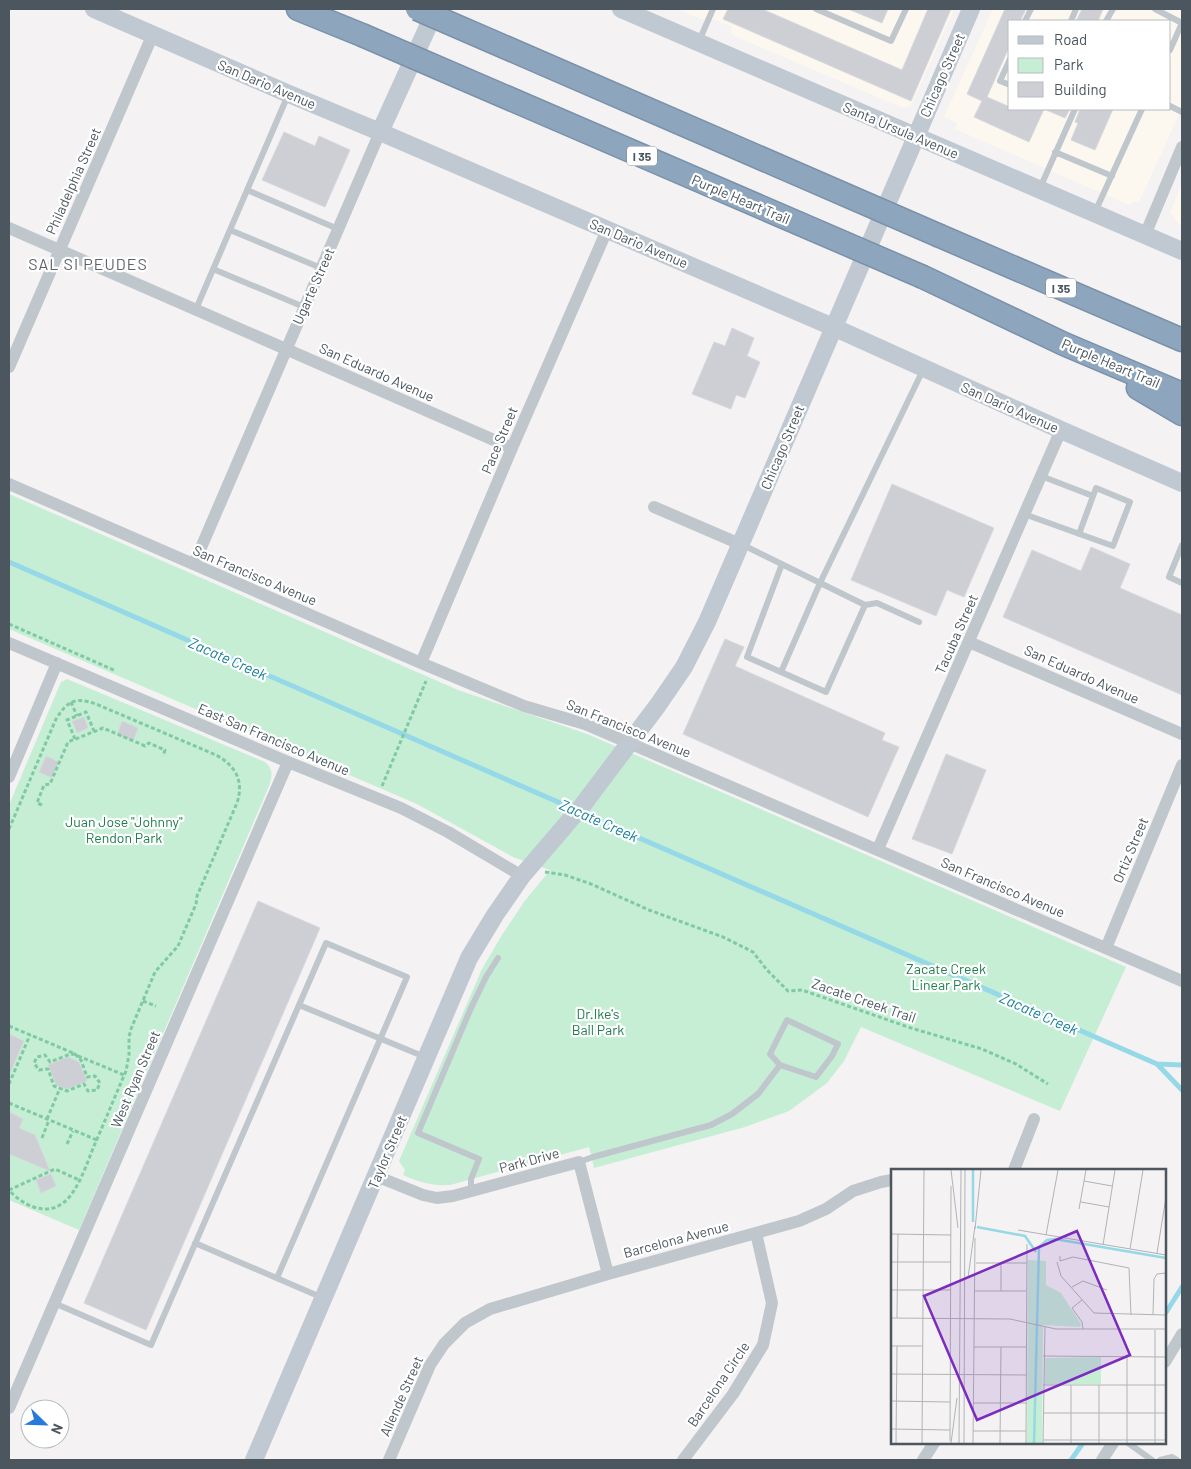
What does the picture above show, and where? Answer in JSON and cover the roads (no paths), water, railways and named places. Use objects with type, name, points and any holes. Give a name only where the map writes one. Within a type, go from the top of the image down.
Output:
[{"type":"highway","name":"Purple Heart Trail","points":[[298,9],[922,277],[1064,344],[1182,394]]},
{"type":"highway","name":"I 35","points":[[417,9],[1182,340]]},
{"type":"highway","points":[[1064,344],[1182,414]]},
{"type":"main road","name":"San Dario Avenue","points":[[94,9],[833,328],[1182,483]]},
{"type":"main road","name":"Ugarte Street","points":[[380,132],[436,9]]},
{"type":"main road","name":"Chicago Street","points":[[542,864],[684,667],[707,622],[971,9]]},
{"type":"main road","name":"Santa Ursula Avenue","points":[[632,11],[698,42],[1182,251]]},
{"type":"main road","name":"Taylor Street","points":[[254,1460],[469,958],[495,915],[522,876],[542,864]]},
{"type":"street","name":"Philadelphia Street","points":[[9,368],[153,34]]},
{"type":"street","name":"Ugarte Street","points":[[194,564],[380,132]]},
{"type":"street","points":[[1145,235],[1182,147]]},
{"type":"street","name":"San Eduardo Avenue","points":[[9,228],[512,448]]},
{"type":"street","name":"Pace Street","points":[[421,663],[607,230]]},
{"type":"street","name":"Tacuba Street","points":[[878,849],[1061,430]]},
{"type":"street","name":"San Francisco Avenue","points":[[9,484],[524,706],[585,724],[630,742],[1182,981]]},
{"type":"street","points":[[654,507],[740,544]]},
{"type":"street","name":"San Eduardo Avenue","points":[[969,642],[1182,734]]},
{"type":"street","name":"East San Francisco Avenue","points":[[9,643],[401,808],[448,832],[522,876]]},
{"type":"street","points":[[9,777],[57,664]]},
{"type":"street","name":"West Ryan Street","points":[[9,1408],[288,762]]},
{"type":"street","name":"Ortiz Street","points":[[1106,948],[1182,765]]},
{"type":"street","points":[[1014,1169],[1034,1119]]},
{"type":"street","name":"Park Drive","points":[[376,1176],[424,1195],[437,1198],[453,1196],[579,1162],[608,1274]]},
{"type":"street","name":"Barcelona Avenue","points":[[464,1323],[490,1309],[799,1221],[826,1209],[853,1191],[891,1180]]},
{"type":"street","name":"Barcelona Circle","points":[[683,1460],[733,1394],[763,1344],[772,1303],[756,1233]]},
{"type":"street","name":"Allende Street","points":[[389,1460],[430,1365],[444,1344],[464,1323]]},
{"type":"street","points":[[1166,1360],[1182,1334]]},
{"type":"street","points":[[923,1460],[933,1444]]},
{"type":"street","points":[[1102,1460],[1112,1444]]},
{"type":"lane","points":[[698,42],[713,9]]},
{"type":"lane","points":[[816,9],[891,42],[906,9]]},
{"type":"lane","points":[[1154,9],[1182,23],[1171,48]]},
{"type":"lane","points":[[1008,63],[1000,81],[1008,84]]},
{"type":"lane","points":[[196,310],[288,94]]},
{"type":"lane","points":[[1040,189],[1074,110]]},
{"type":"lane","points":[[1094,213],[1142,110]]},
{"type":"lane","points":[[1055,152],[1112,176]]},
{"type":"lane","points":[[247,190],[338,229]]},
{"type":"lane","points":[[230,230],[321,268]]},
{"type":"lane","points":[[213,269],[304,308]]},
{"type":"lane","points":[[781,672],[820,583],[923,368]]},
{"type":"lane","points":[[1041,476],[1093,496]]},
{"type":"lane","points":[[1024,514],[1079,534],[1113,546],[1130,502],[1096,488],[1079,534]]},
{"type":"lane","points":[[740,544],[865,605],[877,603],[919,622]]},
{"type":"lane","points":[[1182,545],[1169,577],[1182,583]]},
{"type":"lane","points":[[782,564],[747,657],[826,692],[865,605]]},
{"type":"lane","points":[[54,1302],[151,1345],[326,943],[408,977],[277,1278]]},
{"type":"lane","points":[[471,1191],[471,1179],[479,1159],[418,1133],[471,1008],[498,958]]},
{"type":"lane","points":[[299,1005],[426,1057]]},
{"type":"lane","points":[[787,1020],[838,1044],[816,1078],[780,1066],[770,1054],[787,1020]]},
{"type":"lane","points":[[579,1162],[593,1156],[711,1125],[732,1114],[758,1094],[780,1066]]},
{"type":"lane","points":[[195,1243],[324,1299]]},
{"type":"lane","points":[[1129,1444],[1152,1460]]},
{"type":"lane","points":[[1160,1460],[1172,1457],[1177,1460]]},
{"type":"waterway","name":"Zacate Creek","points":[[9,562],[574,809]]},
{"type":"waterway","name":"Zacate Creek","points":[[582,813],[1157,1064],[1182,1090]]},
{"type":"waterway","points":[[1157,1064],[1182,1065]]},
{"type":"waterway","name":"Zacate Creek","points":[[1166,1312],[1182,1287]]},
{"type":"waterway","name":"Zacate Creek","points":[[1071,1460],[1082,1444]]},
{"type":"district","name":"SAL SI PEUDES","points":[[88,263]]},
{"type":"park label","name":"Juan Jose \"Johnny\" Rendon Park","points":[[124,830]]},
{"type":"park label","name":"Zacate Creek Linear Park","points":[[946,976]]},
{"type":"park label","name":"Dr.Ike's Ball Park","points":[[598,1022]]}]
